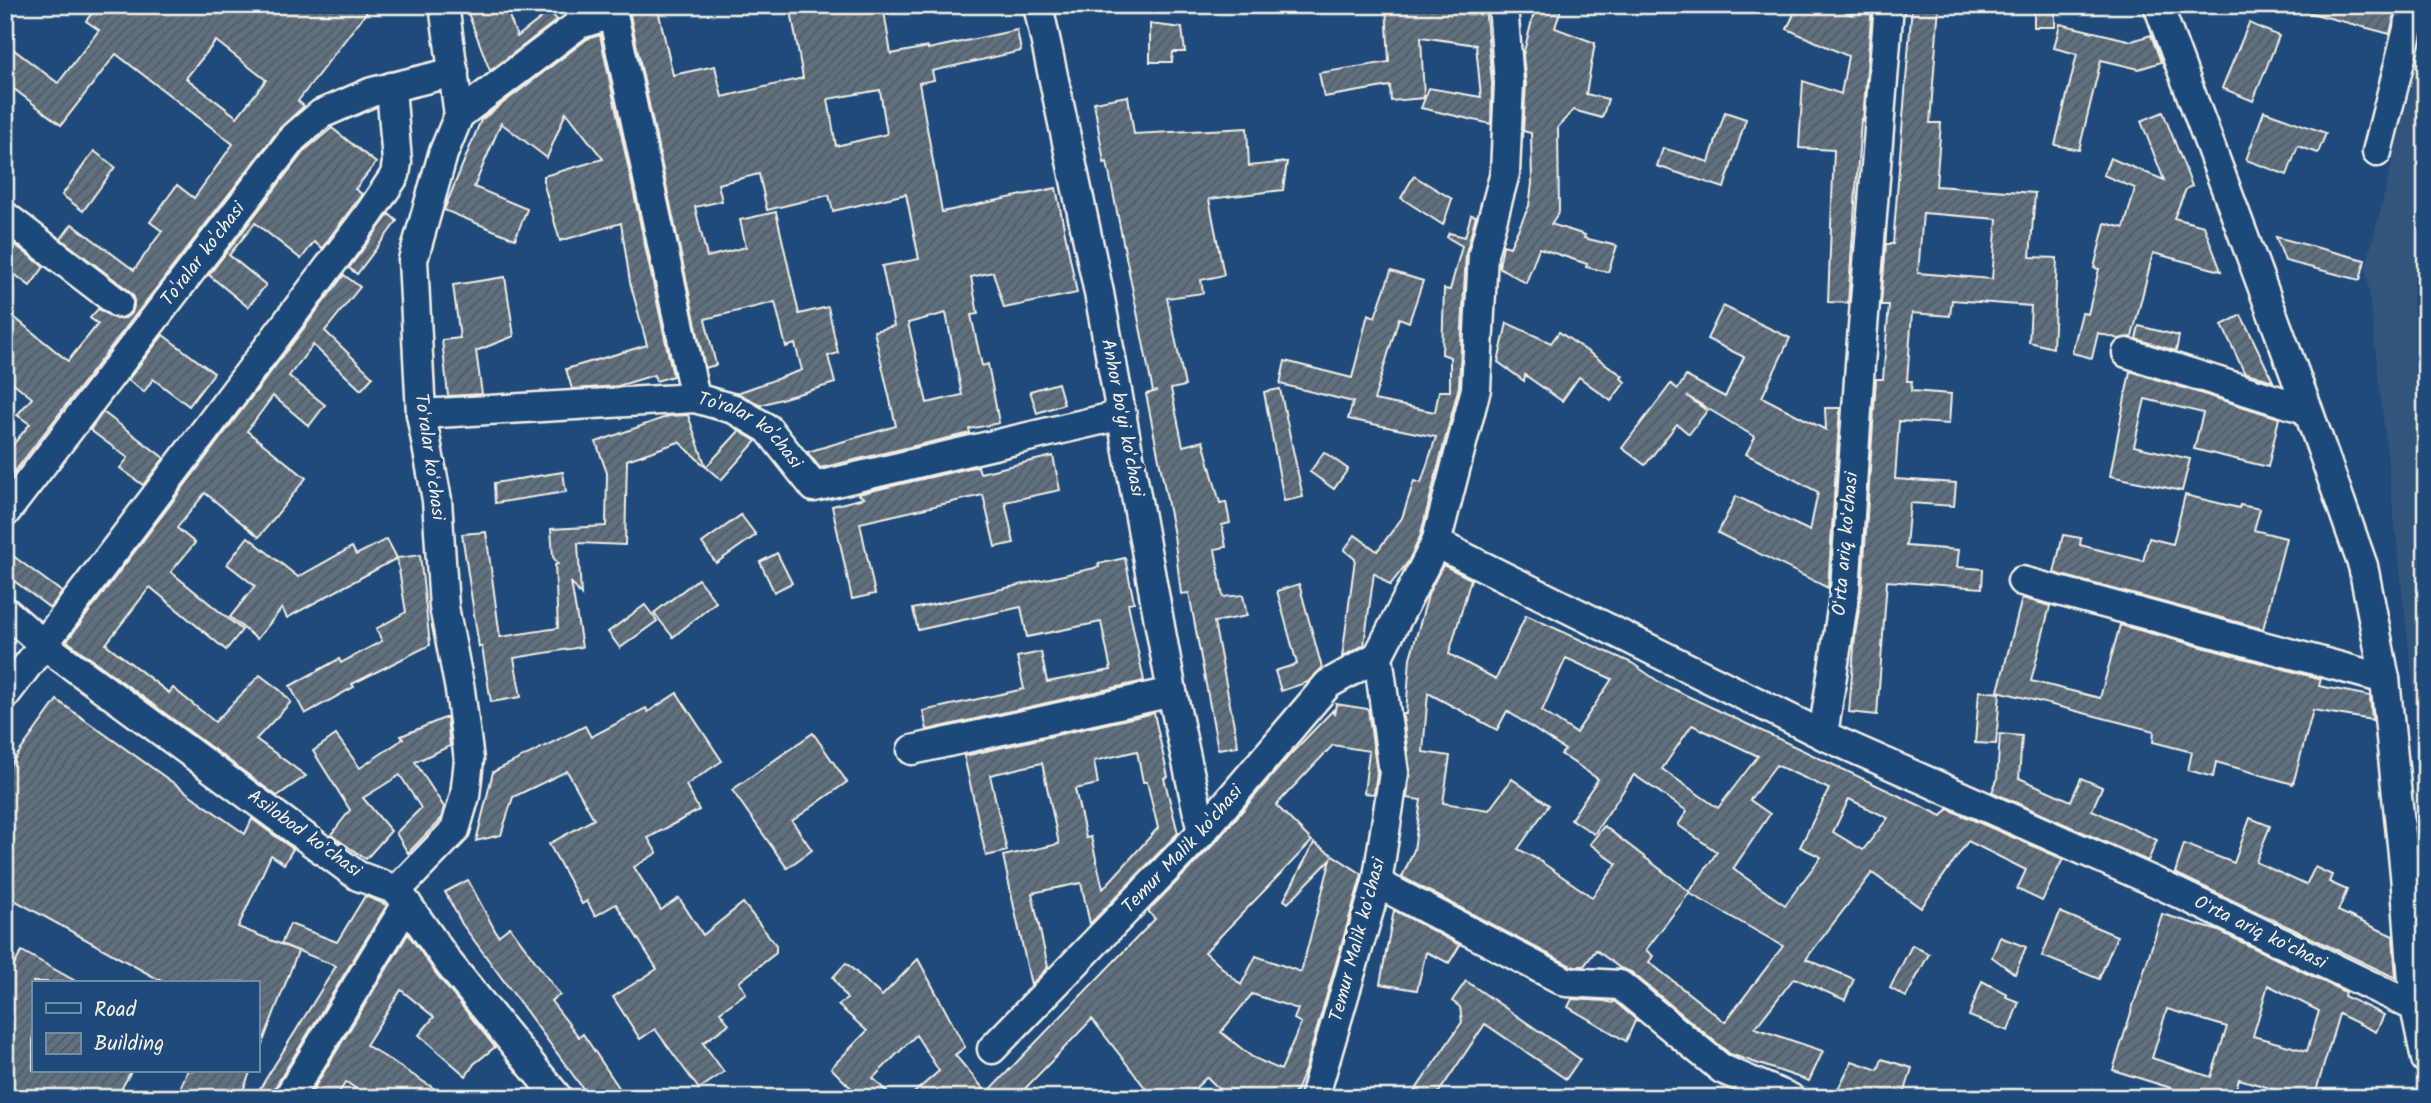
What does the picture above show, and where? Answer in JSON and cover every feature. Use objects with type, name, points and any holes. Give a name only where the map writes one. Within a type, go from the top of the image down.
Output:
[{"type":"street","name":"Toʻralar koʻchasi","points":[[288,1098],[402,897],[455,830],[465,796],[469,760],[460,690],[444,607],[437,500],[421,415],[414,260],[443,154],[459,115],[444,5]]},
{"type":"street","name":"Anhor boʻyi koʻchasi","points":[[1038,5],[1122,415],[1172,692],[1202,832]]},
{"type":"street","points":[[1378,656],[1436,543],[1476,389],[1483,254],[1504,173],[1509,83],[1503,5]]},
{"type":"street","name":"Oʻrta ariq koʻchasi","points":[[1889,5],[1845,590],[1823,735],[2155,882],[2415,1007]]},
{"type":"street","points":[[2158,5],[2363,566],[2385,679],[2405,874],[2415,1007],[2426,1059]]},
{"type":"street","points":[[2377,152],[2414,5]]},
{"type":"street","points":[[459,115],[579,23],[612,10],[695,398]]},
{"type":"street","name":"To'ralar ko'chasi","points":[[5,513],[293,138],[321,114],[372,92],[454,72]]},
{"type":"street","points":[[5,695],[369,214],[395,174],[397,162],[391,87]]},
{"type":"street","points":[[5,216],[118,303]]},
{"type":"street","points":[[2127,353],[2308,410]]},
{"type":"street","name":"To'ralar ko'chasi","points":[[421,415],[695,398],[734,409],[768,429],[814,487],[1122,415]]},
{"type":"street","points":[[1436,543],[1823,735]]},
{"type":"street","points":[[2021,581],[2385,679]]},
{"type":"street","name":"Asilobod koʻchasi","points":[[5,611],[44,645],[358,876],[402,897]]},
{"type":"street","name":"Temur Malik ko'chasi","points":[[992,1049],[1202,832],[1328,684],[1378,656]]},
{"type":"street","name":"Temur Malik koʻchasi","points":[[1314,1098],[1377,883],[1394,773],[1378,656]]},
{"type":"street","points":[[912,750],[1172,692]]},
{"type":"street","points":[[1377,883],[1566,982],[1620,985],[1722,1069],[1790,1098]]},
{"type":"street","points":[[402,897],[450,965],[558,1098]]},
{"type":"shaded area","points":[[2426,29],[2426,758],[2421,759],[2366,266]]},
{"type":"building","points":[[98,5],[372,5],[298,101],[304,106],[280,128],[5,484],[5,454],[30,424],[17,415],[32,398],[5,376],[5,330],[15,318],[68,361],[98,324],[90,318],[98,309],[116,319],[125,318],[132,313],[134,306],[134,297],[128,290],[61,239],[72,224],[134,270],[162,231],[150,222],[177,185],[194,198],[233,144],[116,54],[61,125],[5,82],[5,43],[58,83],[99,30],[86,21]],"holes":[[[216,41],[266,80],[237,117],[186,78]]]},
{"type":"building","points":[[465,5],[505,5],[517,37],[550,11],[557,20],[490,71]]},
{"type":"building","points":[[628,5],[657,5],[673,75],[715,66],[722,97],[803,78],[790,5],[883,5],[891,54],[1017,30],[1021,51],[932,71],[934,80],[919,83],[942,212],[1056,188],[1077,293],[1004,308],[993,272],[971,277],[978,314],[971,315],[982,366],[988,364],[999,423],[969,429],[970,433],[820,468],[807,452],[896,426],[874,331],[894,326],[882,266],[919,259],[906,194],[833,211],[829,195],[767,210],[759,174],[718,184],[722,201],[695,207],[707,257],[746,247],[740,220],[776,212],[799,314],[828,307],[838,353],[828,356],[835,383],[761,405],[737,393],[802,370],[795,344],[786,347],[775,302],[705,319],[716,365],[705,368]],"holes":[[[880,90],[887,134],[836,146],[828,99]],[[946,313],[962,395],[927,403],[908,323]]]},
{"type":"building","points":[[1386,5],[1485,5],[1492,83],[1491,124],[1421,108],[1429,88],[1481,97],[1476,45],[1421,37],[1424,98],[1391,101],[1390,86],[1324,97],[1319,73],[1389,62]]},
{"type":"building","points":[[1536,5],[1562,5],[1555,28],[1595,43],[1586,94],[1608,99],[1602,118],[1573,110],[1558,127],[1559,212],[1551,224],[1585,235],[1584,238],[1617,246],[1608,272],[1586,267],[1587,264],[1539,248],[1526,283],[1499,267],[1503,245],[1510,247],[1529,206],[1532,184],[1531,133],[1523,131],[1526,84],[1523,55]]},
{"type":"building","points":[[1798,5],[1831,5],[1853,15],[1854,5],[1872,5],[1848,303],[1828,302],[1834,150],[1799,148],[1803,81],[1841,94],[1848,56],[1787,29]]},
{"type":"building","points":[[1912,5],[1939,5],[1930,123],[1941,123],[1936,186],[2035,193],[2030,257],[2057,258],[2053,348],[2029,342],[2031,306],[1952,300],[1950,316],[1912,313],[1907,381],[1912,381],[1911,391],[1951,394],[1949,424],[1899,421],[1895,479],[1956,483],[1954,506],[1910,503],[1906,546],[1959,550],[1957,567],[1983,569],[1982,588],[1887,581],[1877,715],[1849,712],[1855,635],[1862,591],[1876,379],[1883,379],[1889,305],[1881,305],[1886,244],[1893,244]],"holes":[[[1923,213],[1997,219],[1992,279],[1918,273]]]},
{"type":"building","points":[[2034,5],[2055,5],[2055,27],[2034,27]]},
{"type":"building","points":[[2308,5],[2397,5],[2390,34],[2307,12]]},
{"type":"building","points":[[2249,23],[2279,36],[2253,101],[2222,88]]},
{"type":"building","points":[[1150,24],[1182,28],[1185,52],[1173,52],[1172,62],[1150,62]]},
{"type":"building","points":[[2060,24],[2132,41],[2151,35],[2161,62],[2139,69],[2101,60],[2079,150],[2055,145],[2077,54],[2054,48]]},
{"type":"building","points":[[600,35],[673,376],[656,381],[654,375],[618,386],[572,389],[566,369],[647,345],[630,282],[621,223],[560,241],[544,185],[544,176],[603,159],[566,112],[547,158],[501,123],[474,187],[527,209],[515,239],[444,210],[481,120],[587,39]]},
{"type":"building","points":[[1128,96],[1134,134],[1247,128],[1249,166],[1287,162],[1283,190],[1209,199],[1224,275],[1201,280],[1203,293],[1167,298],[1185,386],[1171,389],[1183,446],[1203,441],[1220,503],[1226,502],[1230,523],[1222,525],[1226,547],[1215,549],[1223,597],[1243,595],[1247,616],[1214,622],[1238,746],[1218,749],[1189,593],[1181,594],[1174,535],[1146,394],[1157,391],[1153,392],[1107,162],[1104,163],[1094,102]]},
{"type":"building","points":[[2264,111],[2326,133],[2318,153],[2298,146],[2287,175],[2246,160]]},
{"type":"building","points":[[1725,112],[1746,119],[1724,188],[1657,166],[1663,148],[1709,162]]},
{"type":"building","points":[[2163,112],[2192,186],[2186,189],[2174,218],[2204,226],[2221,271],[2153,253],[2132,337],[2119,339],[2098,333],[2092,358],[2072,353],[2082,313],[2088,314],[2099,269],[2094,268],[2105,223],[2124,228],[2135,188],[2103,175],[2110,158],[2164,180],[2141,121]]},
{"type":"building","points":[[332,128],[376,163],[355,189],[362,194],[322,248],[314,242],[301,259],[255,223],[229,255],[266,285],[248,307],[209,275],[305,150]]},
{"type":"building","points":[[94,151],[115,167],[83,211],[62,195]]},
{"type":"building","points":[[1414,176],[1452,199],[1443,225],[1401,198]]},
{"type":"building","points":[[389,214],[397,221],[357,274],[349,268]]},
{"type":"building","points":[[1471,215],[1476,216],[1466,253],[1459,386],[1420,537],[1408,562],[1390,585],[1374,573],[1364,645],[1342,657],[1355,559],[1344,550],[1355,535],[1377,551],[1402,518],[1414,481],[1421,483],[1436,437],[1348,419],[1353,402],[1280,384],[1285,361],[1352,378],[1368,314],[1375,317],[1391,271],[1423,281],[1409,322],[1399,318],[1374,400],[1435,412],[1439,391],[1450,391],[1450,357],[1442,354],[1444,289],[1450,290],[1462,246],[1447,237],[1449,233],[1465,237]]},
{"type":"building","points":[[5,237],[44,267],[30,286],[5,267]]},
{"type":"building","points":[[2276,237],[2365,260],[2360,280],[2285,261]]},
{"type":"building","points":[[344,275],[360,287],[325,331],[373,377],[361,390],[313,345],[289,376],[325,405],[309,426],[273,396],[247,431],[306,478],[259,537],[205,493],[177,528],[195,543],[171,572],[242,630],[226,650],[150,587],[106,644],[169,693],[173,688],[215,722],[260,675],[281,691],[291,702],[256,739],[306,776],[277,796],[67,641]]},
{"type":"building","points":[[505,277],[514,336],[476,351],[482,394],[448,396],[442,340],[460,338],[453,285]]},
{"type":"building","points":[[1723,306],[1790,338],[1762,397],[1826,430],[1825,408],[1840,408],[1828,588],[1718,533],[1736,496],[1810,531],[1818,492],[1746,454],[1755,437],[1687,396],[1707,411],[1689,434],[1677,424],[1645,465],[1622,448],[1671,384],[1678,389],[1686,376],[1725,397],[1744,357],[1707,339]]},
{"type":"building","points":[[2241,315],[2273,381],[2244,372],[2222,325]]},
{"type":"building","points":[[1507,323],[1551,343],[1559,332],[1623,376],[1621,378],[1625,382],[1611,401],[1579,377],[1562,401],[1525,375],[1524,381],[1498,362]]},
{"type":"building","points":[[2139,326],[2179,336],[2176,351],[2136,339]]},
{"type":"building","points":[[163,335],[214,373],[189,406],[153,379],[144,392],[128,380]]},
{"type":"building","points":[[2130,371],[2279,418],[2268,467],[2194,449],[2203,413],[2145,399],[2134,446],[2190,459],[2182,491],[2110,476]]},
{"type":"building","points":[[1058,383],[1064,404],[1037,413],[1030,391]]},
{"type":"building","points":[[1280,389],[1303,497],[1284,501],[1264,392]]},
{"type":"building","points":[[103,412],[164,458],[143,485],[120,468],[128,458],[90,430]]},
{"type":"building","points":[[688,415],[706,467],[679,442],[627,460],[625,545],[578,543],[581,595],[571,582],[582,647],[514,658],[521,697],[491,702],[482,647],[479,647],[462,534],[486,532],[500,637],[558,628],[555,565],[558,564],[553,557],[551,529],[606,526],[607,473],[596,442],[669,416]]},
{"type":"building","points":[[739,431],[756,441],[721,480],[706,467]]},
{"type":"building","points":[[1324,452],[1348,469],[1334,489],[1310,472]]},
{"type":"building","points":[[1053,456],[1060,490],[1005,502],[1014,543],[995,547],[983,495],[860,523],[875,594],[852,599],[832,506],[864,498],[858,494],[978,466],[980,473]]},
{"type":"building","points":[[563,472],[566,492],[495,503],[494,483]]},
{"type":"building","points":[[2185,495],[2239,508],[2240,505],[2260,509],[2254,530],[2286,538],[2263,629],[2054,573],[2063,535],[2081,538],[2080,545],[2143,561],[2149,538],[2173,544]]},
{"type":"building","points":[[741,515],[756,535],[716,563],[702,543]]},
{"type":"building","points":[[248,537],[298,577],[352,547],[356,555],[387,539],[397,558],[287,618],[282,608],[257,639],[230,617],[255,586],[227,564]]},
{"type":"building","points":[[5,550],[62,592],[50,608],[5,574]]},
{"type":"building","points":[[777,553],[792,583],[774,592],[760,562]]},
{"type":"building","points":[[420,555],[430,645],[352,684],[354,687],[305,714],[290,686],[339,659],[341,663],[382,641],[376,629],[406,612],[397,558]]},
{"type":"building","points":[[1125,558],[1134,602],[1128,603],[1144,681],[927,730],[923,711],[1024,689],[1017,657],[1041,652],[1047,682],[1111,670],[1101,622],[1027,637],[1021,607],[918,630],[913,609],[1099,567],[1098,564]]},
{"type":"building","points":[[1443,565],[1471,579],[1449,654],[1496,679],[1526,615],[1632,663],[1662,684],[1942,816],[1948,809],[2063,859],[2042,901],[2017,889],[2026,870],[1968,841],[1921,908],[1872,873],[1806,959],[1854,979],[1845,1000],[1794,978],[1755,1028],[1823,1051],[1809,1081],[1730,1054],[1631,972],[1620,968],[1596,950],[1584,966],[1571,966],[1402,877],[1414,850],[1421,800],[1407,798],[1410,771],[1403,714],[1406,714],[1410,658],[1429,592]],"holes":[[[1566,658],[1612,679],[1576,733],[1542,711]],[[1428,693],[1497,730],[1507,711],[1565,750],[1561,754],[1598,779],[1571,819],[1594,834],[1634,775],[1687,811],[1678,825],[1717,852],[1690,892],[1604,826],[1590,844],[1617,864],[1592,897],[1518,849],[1549,805],[1512,779],[1489,810],[1443,803],[1450,756],[1423,752]],[[1692,725],[1758,756],[1718,808],[1662,769]],[[1776,765],[1829,789],[1800,847],[1821,857],[1785,905],[1733,869],[1770,814],[1750,800]],[[1849,799],[1888,818],[1863,850],[1833,832]],[[1689,893],[1783,946],[1725,1022],[1649,962],[1653,956],[1646,950]]]},
{"type":"building","points":[[698,579],[716,602],[673,637],[654,613]]},
{"type":"building","points":[[1299,584],[1322,668],[1308,682],[1281,691],[1275,671],[1297,664],[1277,591]]},
{"type":"building","points":[[2022,598],[2050,606],[2031,681],[2100,698],[2120,625],[2321,679],[2319,686],[2370,696],[2372,720],[2313,710],[2293,784],[2216,762],[2213,777],[2188,770],[2192,752],[2153,742],[2154,731],[1998,691]]},
{"type":"building","points":[[645,605],[657,621],[620,648],[608,632]]},
{"type":"building","points":[[1979,691],[2000,693],[1996,744],[1975,743]]},
{"type":"building","points":[[677,693],[722,761],[686,785],[699,810],[648,838],[657,853],[634,867],[661,910],[679,898],[703,935],[743,903],[776,945],[776,953],[739,982],[746,993],[720,1012],[729,1024],[703,1043],[724,1072],[699,1089],[655,1029],[640,1039],[613,997],[657,969],[616,904],[595,916],[587,901],[582,904],[549,844],[594,819],[567,771],[513,797],[501,835],[476,841],[493,772],[585,726],[591,737],[646,708],[648,712]]},
{"type":"building","points":[[57,700],[245,834],[252,819],[293,849],[284,864],[271,855],[238,927],[298,951],[259,1052],[259,981],[161,981],[5,895],[5,772]]},
{"type":"building","points":[[1336,704],[1368,709],[1377,773],[1374,794],[1364,793],[1369,751],[1333,745],[1276,805],[1312,841],[1205,952],[1241,985],[1256,956],[1301,972],[1331,859],[1288,903],[1284,900],[1314,843],[1362,874],[1305,1070],[1293,1098],[1251,1098],[1232,1090],[1226,1096],[1207,1077],[1185,1098],[1153,1098],[1092,1019],[1016,1098],[908,1098],[939,1071],[916,1035],[873,1078],[893,1098],[861,1098],[831,1068],[867,1031],[838,1005],[847,999],[833,977],[846,963],[882,996],[918,959],[965,1047],[955,1055],[987,1093],[1155,919],[1148,911],[1215,843],[1289,756],[1333,710],[1334,715]],"holes":[[[1252,994],[1298,1009],[1294,1019],[1301,1023],[1281,1070],[1252,1057],[1221,1032]]]},
{"type":"building","points":[[1154,713],[1168,777],[1164,778],[1178,833],[1090,924],[1081,883],[1032,893],[1048,967],[1031,985],[1003,856],[1059,844],[1042,763],[990,775],[1007,851],[986,856],[964,756]],"holes":[[[1137,751],[1143,782],[1147,782],[1158,828],[1103,889],[1091,837],[1086,838],[1075,789],[1098,784],[1094,761]]]},
{"type":"building","points":[[447,717],[450,746],[415,762],[444,807],[441,819],[408,853],[396,833],[421,808],[400,775],[363,798],[391,831],[366,859],[331,835],[350,810],[313,751],[336,735],[360,768],[403,739],[401,736]]},
{"type":"building","points":[[813,733],[847,782],[792,821],[812,850],[787,868],[732,790]]},
{"type":"building","points":[[2000,734],[2022,736],[2019,778],[2071,801],[2081,778],[2102,787],[2092,810],[2157,840],[2148,861],[1992,792],[1997,780]]},
{"type":"building","points":[[2250,818],[2270,826],[2256,862],[2306,885],[2315,867],[2332,875],[2329,882],[2347,890],[2338,911],[2393,936],[2396,978],[2175,873],[2184,844],[2234,863]]},
{"type":"building","points":[[468,880],[498,936],[510,927],[560,995],[551,1001],[579,1037],[583,1034],[626,1098],[590,1098],[462,924],[445,892]]},
{"type":"building","points":[[365,896],[387,905],[271,1098],[254,1098],[336,966],[281,944],[290,924],[337,942]]},
{"type":"building","points":[[1394,910],[1460,945],[1449,963],[1426,952],[1417,990],[1380,984]]},
{"type":"building","points":[[2060,912],[2117,936],[2099,979],[2042,956]]},
{"type":"building","points":[[2162,914],[2219,931],[2345,992],[2344,996],[2384,1015],[2376,1032],[2339,1014],[2314,1098],[2304,1098],[2239,1079],[2233,1098],[2191,1098],[2173,1092],[2174,1089],[2113,1070]],"holes":[[[2268,985],[2319,1011],[2307,1051],[2253,1036]],[[2167,1009],[2227,1027],[2211,1077],[2152,1058]]]},
{"type":"building","points":[[408,934],[495,1047],[474,1064],[466,1076],[419,1035],[434,1017],[401,990],[366,1045],[449,1098],[370,1098],[346,1082],[335,1098],[308,1098]]},
{"type":"building","points":[[2000,937],[2026,947],[2015,974],[1992,957]]},
{"type":"building","points":[[1912,945],[1929,954],[1906,997],[1890,988]]},
{"type":"building","points":[[22,951],[75,981],[32,981],[32,1072],[131,1072],[116,1098],[5,1098],[5,981]]},
{"type":"building","points":[[1466,981],[1580,1059],[1566,1079],[1485,1024],[1435,1098],[1410,1098],[1462,1022],[1460,1007],[1452,1001]]},
{"type":"building","points":[[1982,981],[2019,1002],[2008,1031],[1969,1016]]},
{"type":"building","points":[[1572,999],[1614,1001],[1639,1022],[1635,1021],[1626,1041],[1568,1007]]},
{"type":"building","points":[[1882,1059],[1912,1068],[1903,1098],[1856,1098],[1837,1091],[1852,1061],[1878,1070]]},
{"type":"building","points":[[187,1072],[250,1072],[240,1098],[176,1098]]}]
